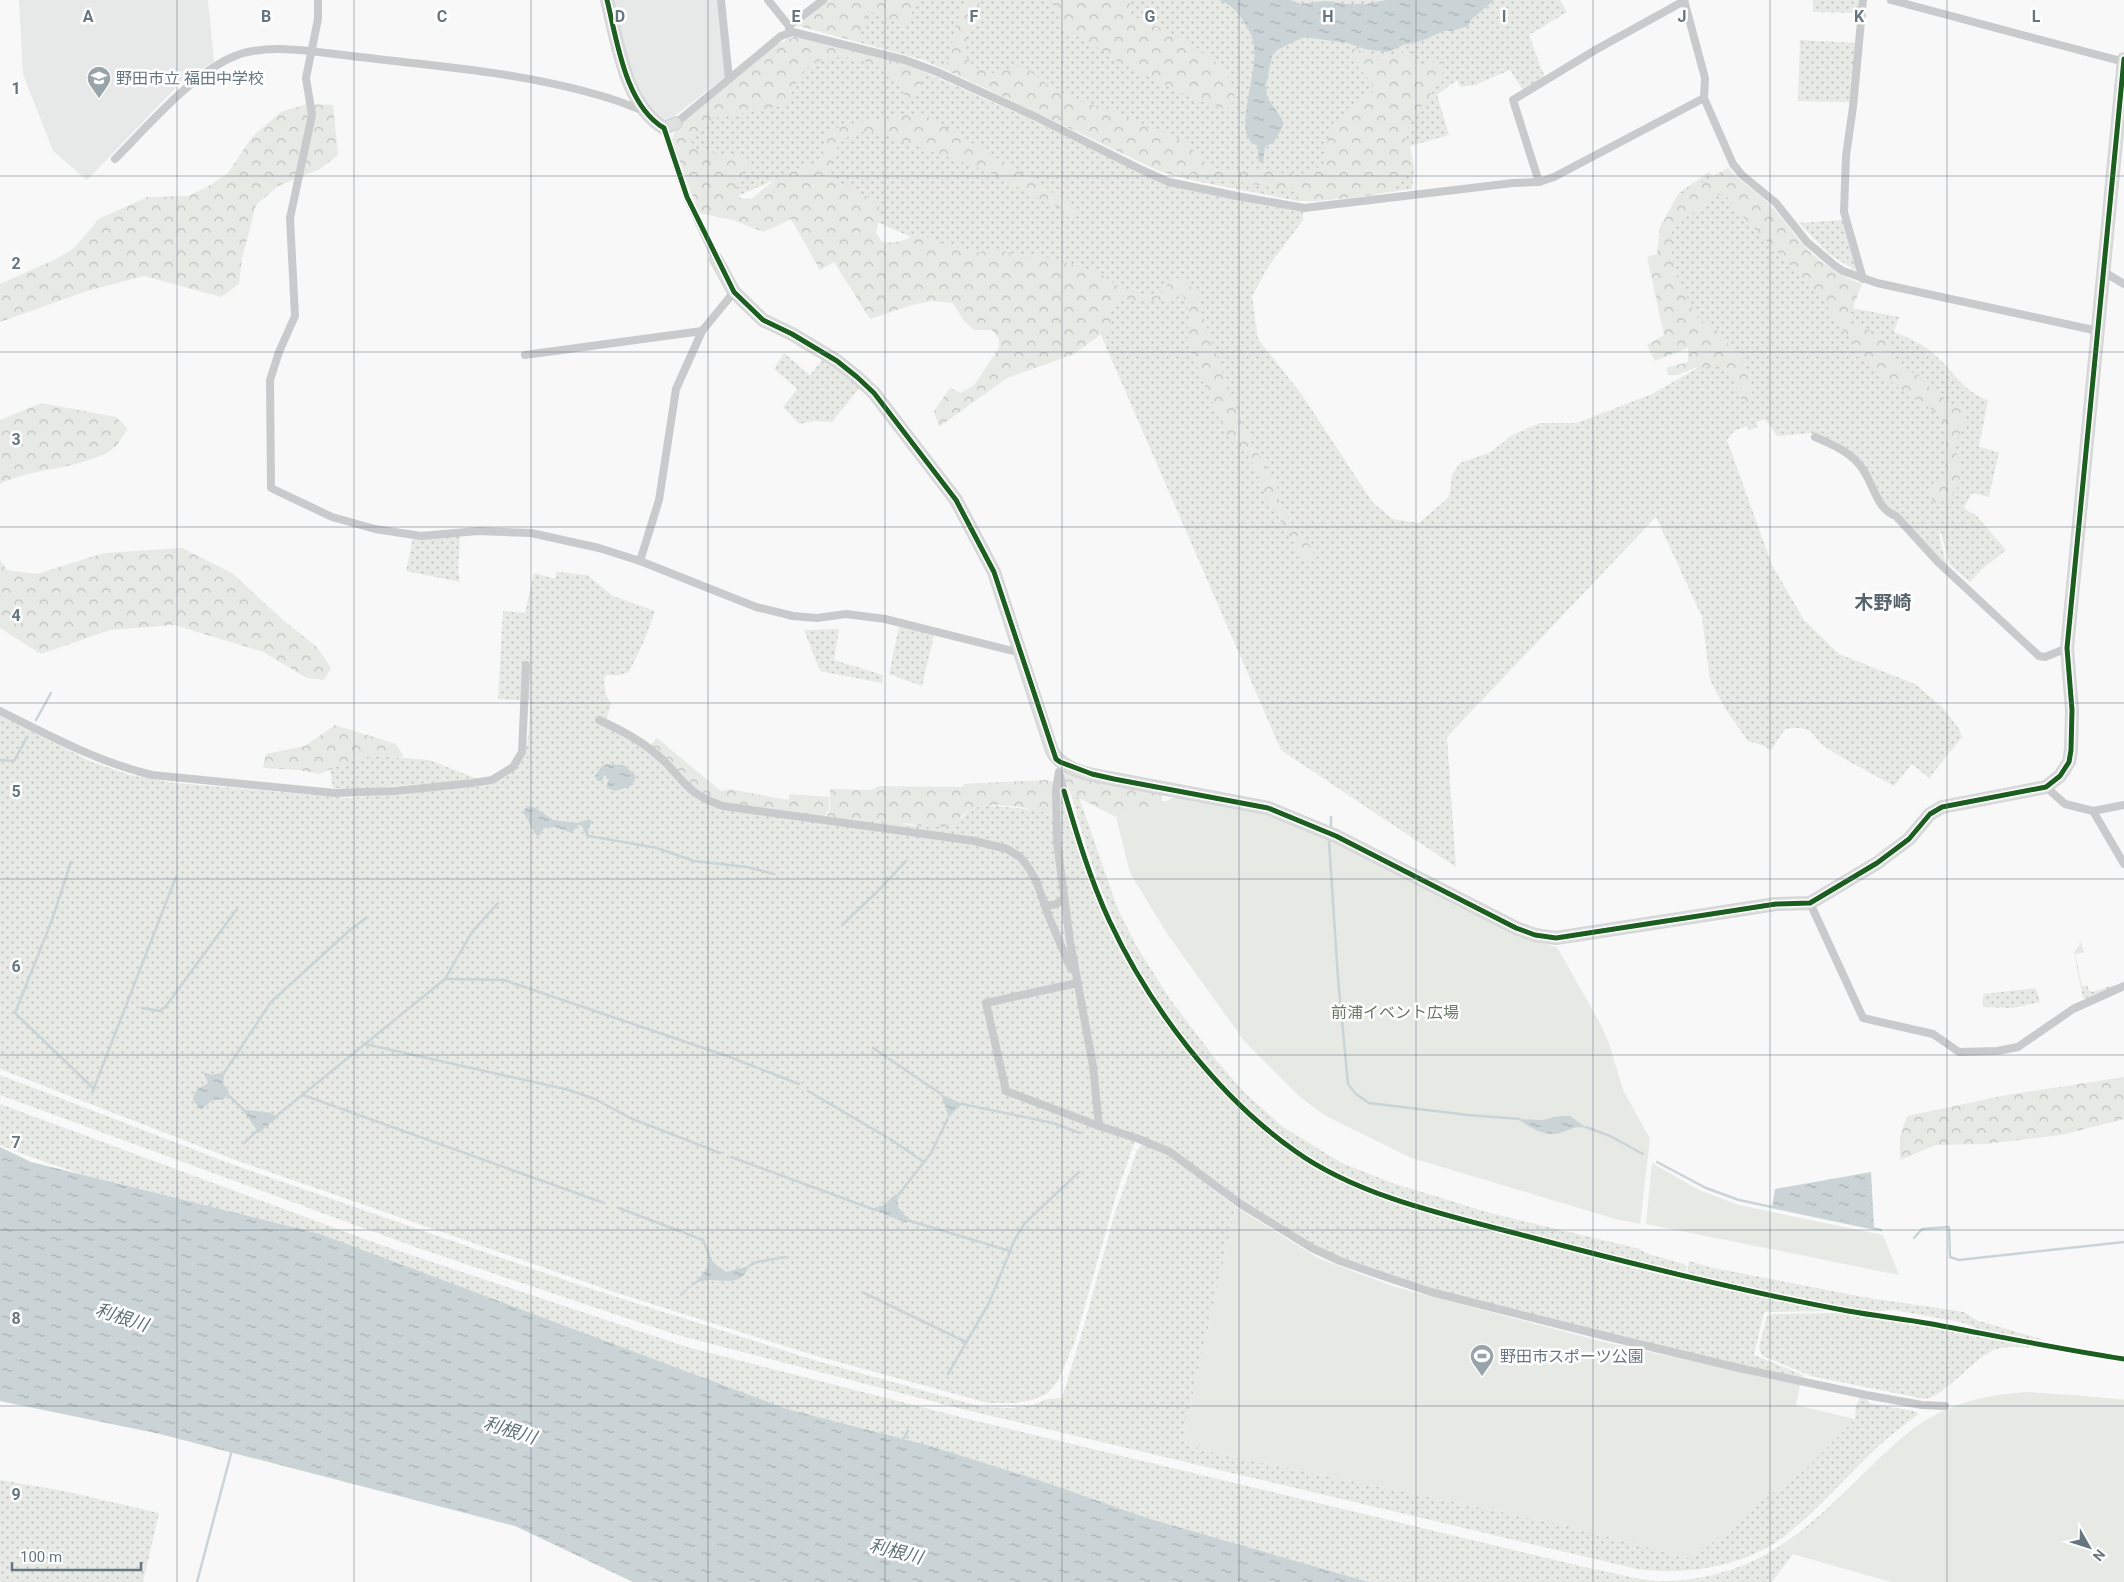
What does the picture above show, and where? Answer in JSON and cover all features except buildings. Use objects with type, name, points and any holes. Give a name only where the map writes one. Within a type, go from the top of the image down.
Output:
[{"type":"street","points":[[318,0],[318,19],[313,52],[306,78],[312,115],[290,218],[295,316],[279,352],[270,380],[271,488],[332,517],[375,529],[421,536],[478,531],[531,533],[599,548],[640,561],[756,607],[793,616],[817,618],[846,614],[885,619],[1021,653]]},
{"type":"street","points":[[608,0],[620,59],[652,122],[664,128],[687,197],[716,259],[734,292],[763,320],[792,334],[838,361],[868,388],[956,500],[994,572],[1052,751],[1059,767],[1064,791]]},
{"type":"street","points":[[721,0],[729,79]]},
{"type":"street","points":[[768,0],[789,30],[793,32],[905,60],[934,71],[1034,116],[1169,182],[1304,208],[1513,183],[1539,182],[1554,177],[1704,98]]},
{"type":"street","points":[[664,128],[676,123],[823,0]]},
{"type":"street","points":[[1539,182],[1513,100],[1597,49],[1684,0],[1705,78],[1704,98],[1733,164],[1742,175],[1776,203],[1807,242],[1843,271],[1863,279],[2098,331]]},
{"type":"street","points":[[1863,0],[1853,107],[1846,156],[1844,212],[1863,279]]},
{"type":"street","points":[[1059,767],[1268,808],[1336,836],[1516,928],[1556,938],[1776,904],[1810,903],[1899,848],[1910,839],[1930,814],[1942,807],[2046,787],[2060,776],[2069,762],[2072,710],[2067,648],[2124,60],[1891,0]]},
{"type":"street","points":[[115,158],[188,87],[222,62],[235,56],[259,50],[313,52],[525,78],[602,96],[645,111]]},
{"type":"street","points":[[2104,272],[2124,284]]},
{"type":"street","points":[[640,561],[659,500],[676,388],[702,330],[734,292]]},
{"type":"street","points":[[525,355],[702,330]]},
{"type":"street","points":[[1815,437],[1839,447],[1858,463],[1871,480],[1879,503],[1886,513],[1896,516],[1938,562],[2039,656],[2045,657],[2067,648]]},
{"type":"street","points":[[0,712],[90,756],[125,769],[152,775],[335,793],[394,791],[484,781],[500,776],[513,767],[522,752],[526,665]]},
{"type":"street","points":[[599,720],[623,730],[651,750],[693,793],[723,806],[999,846],[1014,853],[1026,864],[1036,880],[1077,983]]},
{"type":"street","points":[[1059,767],[1056,790],[1056,822],[1064,898],[1077,983],[1093,1066],[1098,1126]]},
{"type":"street","points":[[2046,787],[2065,804],[2093,811],[2124,805]]},
{"type":"street","points":[[2093,811],[2124,864]]},
{"type":"street","points":[[1044,904],[1050,906],[1064,898]]},
{"type":"street","points":[[1810,903],[1863,1018],[1933,1034],[1959,1052],[1997,1051],[2018,1047],[2072,1009],[2124,986]]},
{"type":"street","points":[[1077,983],[986,1003],[1006,1090],[1170,1152],[1240,1203],[1312,1248],[1340,1261],[1431,1292],[1730,1366],[1866,1395],[1922,1405],[1945,1406]]},
{"type":"shaded area","name":"野田市立 福田中学校","points":[[19,0],[208,0],[214,62],[185,78],[87,180],[53,151],[23,74]]},
{"type":"shaded area","points":[[612,0],[718,0],[726,76],[676,115],[663,120],[659,119],[652,112],[625,61]]},
{"type":"green space","points":[[825,0],[918,0],[906,25],[868,11],[858,42],[795,25]]},
{"type":"green space","points":[[837,0],[1560,0],[1567,12],[1529,35],[1545,78],[1523,90],[1510,70],[1475,85],[1460,87],[1457,80],[1437,95],[1449,135],[1410,146],[1414,169],[1412,189],[1318,201],[1298,201],[1186,179],[1157,170],[1038,112],[924,60],[803,27]]},
{"type":"green space","points":[[968,0],[981,0],[964,46],[965,55],[976,68],[993,73],[1017,67],[1028,69],[1051,88],[1083,102],[1120,114],[1142,126],[1167,133],[1184,142],[1208,165],[1226,171],[1262,170],[1297,175],[1312,171],[1323,165],[1328,140],[1338,121],[1373,92],[1372,83],[1348,56],[1351,48],[1378,57],[1410,51],[1416,66],[1435,61],[1446,66],[1436,87],[1411,120],[1405,139],[1410,146],[1414,167],[1404,180],[1392,190],[1375,195],[1298,201],[1295,189],[1264,186],[1180,172],[1176,176],[1157,170],[945,69],[959,16]]},
{"type":"green space","points":[[1051,0],[1131,0],[1128,14],[1183,40],[1197,48],[1220,66],[1231,82],[1235,99],[1229,108],[1219,108],[1183,94],[1115,60],[1063,28]]},
{"type":"green space","points":[[1813,0],[1860,0],[1858,13],[1813,12]]},
{"type":"green space","points":[[796,36],[909,65],[925,71],[922,84],[918,92],[909,100],[898,81],[879,67],[855,59],[831,58],[810,66],[801,76],[790,97],[782,106],[715,118],[691,141],[698,151],[742,155],[749,168],[736,187],[740,198],[751,199],[786,171],[821,163],[826,133],[846,124],[883,120],[920,112],[1044,186],[1080,213],[1082,218],[977,168],[874,132],[858,133],[845,139],[836,149],[830,170],[830,177],[865,196],[877,206],[881,213],[876,232],[881,241],[891,243],[920,234],[937,242],[981,253],[999,250],[1024,257],[1039,255],[1099,273],[1125,291],[1158,296],[1166,289],[1168,282],[1182,276],[1199,298],[1202,314],[1238,414],[1253,446],[1276,481],[1280,505],[1295,529],[1312,548],[1315,561],[1309,562],[1298,550],[1262,489],[1261,476],[1245,452],[1230,440],[1202,380],[1187,336],[1189,312],[1183,295],[1175,298],[1145,301],[1122,299],[1111,312],[1110,328],[1072,355],[1007,378],[939,427],[934,411],[950,388],[961,393],[974,385],[999,348],[999,339],[992,330],[974,330],[964,321],[953,303],[931,301],[912,305],[870,319],[834,262],[820,270],[791,219],[764,232],[733,220],[699,213],[672,140],[677,127],[775,45]]},
{"type":"green space","points":[[788,38],[909,65],[1034,121],[1162,183],[1303,212],[1303,220],[1268,267],[1252,296],[1258,339],[1302,395],[1373,503],[1393,519],[1419,523],[1449,497],[1452,475],[1460,463],[1491,452],[1512,435],[1540,423],[1577,423],[1652,394],[1722,354],[1686,311],[1659,243],[1660,227],[1679,193],[1709,172],[1819,280],[1825,303],[1899,317],[1894,332],[1926,348],[1942,361],[1966,387],[1988,400],[1979,447],[1999,452],[1989,497],[1972,493],[1964,507],[1975,514],[2006,550],[1981,570],[1970,582],[1950,565],[1941,533],[1939,534],[1945,565],[1885,506],[1872,477],[1821,436],[1812,433],[1777,436],[1765,419],[1756,422],[1758,427],[1749,431],[1747,426],[1734,431],[1727,440],[1772,565],[1804,620],[1839,654],[1915,684],[1942,707],[1959,729],[1962,737],[1929,778],[1912,764],[1894,786],[1832,751],[1822,744],[1810,731],[1805,729],[1785,729],[1771,750],[1748,741],[1726,710],[1710,680],[1702,617],[1656,517],[1447,737],[1456,867],[1281,750],[1094,319],[779,178],[699,213],[672,140],[674,133]]},
{"type":"green space","points":[[1800,40],[1856,43],[1851,102],[1798,101]]},
{"type":"green space","points":[[307,104],[333,105],[338,155],[320,169],[278,186],[256,205],[242,258],[239,284],[221,297],[144,276],[87,291],[0,322],[0,284],[54,260],[73,249],[99,219],[147,197],[188,196],[207,187],[228,173],[252,137],[281,112]]},
{"type":"green space","points":[[1728,168],[1769,204],[1812,254],[1836,272],[1862,284],[1847,323],[1869,330],[1891,344],[1886,354],[1903,368],[1920,376],[1925,384],[1950,403],[1965,410],[1964,427],[1956,441],[1955,450],[1961,464],[1959,486],[1948,498],[1934,504],[1929,491],[1944,474],[1947,450],[1944,422],[1933,410],[1906,394],[1888,379],[1872,371],[1818,293],[1744,218],[1727,197],[1715,194],[1690,215],[1672,226],[1672,260],[1689,302],[1699,320],[1715,328],[1743,361],[1750,378],[1753,399],[1749,403],[1743,402],[1731,374],[1722,366],[1695,368],[1677,375],[1669,375],[1666,369],[1688,362],[1688,348],[1655,361],[1647,345],[1664,335],[1647,257],[1657,254],[1660,227],[1678,196]]},
{"type":"green space","points":[[1843,220],[1860,273],[1829,254],[1799,223]]},
{"type":"green space","points":[[784,353],[810,375],[823,359],[861,386],[832,422],[815,421],[799,424],[783,407],[797,389],[774,369]]},
{"type":"green space","points":[[41,403],[116,417],[128,429],[114,448],[99,457],[27,474],[0,484],[0,420]]},
{"type":"green space","points":[[460,535],[458,571],[460,582],[406,571],[413,538]]},
{"type":"green space","points":[[182,548],[232,573],[283,620],[317,647],[331,668],[324,680],[307,678],[261,651],[174,625],[110,630],[41,654],[0,628],[0,560],[7,570],[37,574],[104,553]]},
{"type":"green space","points":[[557,572],[587,575],[613,596],[655,611],[645,639],[629,672],[619,675],[607,675],[604,678],[606,696],[611,703],[605,725],[643,747],[700,799],[707,803],[998,848],[1020,860],[1031,876],[1046,916],[1074,978],[1072,982],[983,1001],[995,1046],[1002,1085],[1135,1141],[1117,1192],[1075,1341],[1058,1381],[1048,1393],[1032,1400],[1015,1403],[988,1403],[813,1355],[611,1291],[238,1161],[0,1069],[0,716],[92,762],[130,775],[175,783],[348,798],[487,786],[502,780],[520,763],[525,753],[529,729],[530,701],[498,699],[503,611],[525,613],[534,573],[555,579]]},
{"type":"green space","points":[[899,627],[934,635],[922,686],[889,674]]},
{"type":"green space","points":[[839,629],[834,660],[883,675],[882,683],[820,671],[804,630]]},
{"type":"green space","points":[[335,725],[396,744],[404,757],[378,756],[356,759],[319,774],[299,770],[263,768],[266,754],[305,746]]},
{"type":"green space","points":[[657,738],[721,791],[729,789],[788,800],[790,794],[829,797],[829,810],[824,817],[726,804],[695,791],[650,746]]},
{"type":"green space","points":[[378,756],[429,760],[478,779],[360,789],[333,788],[330,769],[356,759]]},
{"type":"green space","points":[[1065,771],[1162,793],[1162,801],[1190,805],[1134,812],[1116,817],[1071,794],[1062,773]]},
{"type":"green space","points":[[1046,780],[1054,782],[1053,815],[1011,806],[987,805],[969,810],[954,823],[943,827],[826,818],[830,810],[830,789],[871,790],[879,786],[963,787],[964,784]]},
{"type":"green space","points":[[1059,781],[1090,883],[1108,927],[1125,959],[1167,1022],[1200,1065],[1236,1106],[1277,1141],[1318,1168],[1357,1187],[1505,1234],[1689,1281],[1829,1311],[1764,1312],[1754,1355],[1803,1375],[1802,1378],[1615,1336],[1432,1290],[1331,1255],[1240,1201],[1186,1160],[1102,1124],[1067,910],[1059,824]]},
{"type":"green space","points":[[1071,794],[1079,797],[1117,907],[1137,947],[1170,999],[1217,1061],[1244,1092],[1283,1127],[1342,1163],[1392,1183],[1490,1213],[1640,1249],[1645,1253],[1687,1265],[1685,1274],[1451,1212],[1387,1193],[1326,1167],[1294,1148],[1262,1123],[1232,1094],[1204,1062],[1178,1028],[1133,959],[1109,909],[1080,827]]},
{"type":"green space","name":"前浦イベント広場","points":[[1178,796],[1200,799],[1274,817],[1345,846],[1528,939],[1557,947],[1602,1027],[1609,1043],[1623,1090],[1650,1139],[1640,1224],[1615,1219],[1409,1157],[1326,1116],[1301,1098],[1245,1042],[1168,935],[1130,873],[1116,817],[1150,808]]},
{"type":"green space","points":[[986,805],[1036,810],[1053,815],[1060,898],[1047,903],[1037,876],[1009,846],[861,822],[866,820],[929,827],[962,818],[970,809]]},
{"type":"green space","points":[[1061,905],[1071,958],[1048,910]]},
{"type":"green space","points":[[2080,940],[2084,952],[2075,954],[2082,986],[2087,985],[2089,991],[2092,992],[2114,985],[2115,987],[2085,999],[2083,998],[2074,952],[2079,947]]},
{"type":"green space","points":[[1076,986],[1088,1048],[1095,1122],[1008,1089],[990,1004]]},
{"type":"green space","points":[[2036,988],[2040,1002],[2013,1008],[1983,1007],[1983,994]]},
{"type":"green space","points":[[0,1075],[234,1165],[579,1285],[817,1361],[982,1407],[1011,1408],[1033,1405],[1047,1399],[1062,1398],[1115,1213],[1137,1150],[1142,1144],[1171,1157],[1236,1207],[1182,1441],[1206,1451],[1569,1526],[1687,1558],[1783,1484],[1806,1469],[1855,1419],[1856,1406],[1860,1397],[1865,1398],[1871,1404],[1914,1411],[1919,1414],[1869,1455],[1808,1516],[1770,1546],[1735,1561],[1715,1566],[1675,1571],[1637,1569],[962,1409],[677,1335],[418,1248],[0,1095]]},
{"type":"green space","points":[[2124,1077],[2124,1119],[2061,1135],[1985,1144],[1936,1145],[1900,1160],[1900,1137],[1907,1116],[2007,1095]]},
{"type":"green space","points":[[0,1104],[378,1244],[687,1347],[968,1419],[1589,1568],[1648,1580],[1689,1579],[1718,1574],[1770,1552],[1816,1519],[1911,1431],[1946,1410],[1968,1402],[2012,1394],[2056,1394],[2124,1400],[2124,1582],[1892,1582],[1793,1554],[1772,1582],[1369,1582],[1147,1518],[1042,1481],[927,1445],[787,1409],[48,1163],[0,1145]]},
{"type":"green space","points":[[1652,1163],[1699,1190],[1739,1205],[1883,1235],[1899,1275],[1646,1224]]},
{"type":"green space","name":"野田市スポーツ公園","points":[[1236,1207],[1318,1258],[1395,1287],[1600,1341],[1800,1385],[1796,1405],[1855,1419],[1806,1469],[1783,1484],[1700,1553],[1687,1558],[1569,1526],[1206,1451],[1182,1441]]},
{"type":"green space","points":[[1689,1261],[1709,1267],[1863,1297],[1964,1312],[1976,1320],[2041,1339],[2044,1342],[1987,1333],[1964,1323],[1895,1310],[1868,1312],[1687,1274]]},
{"type":"green space","points":[[1848,1313],[2042,1347],[2010,1347],[1992,1351],[1976,1362],[1950,1385],[1925,1399],[1811,1376],[1763,1356],[1760,1352],[1759,1347],[1767,1316],[1774,1314]]},
{"type":"green space","points":[[2029,1392],[2124,1400],[2124,1582],[1892,1582],[1778,1550],[1816,1520],[1896,1443],[1920,1424],[1945,1410],[1972,1400]]},
{"type":"green space","points":[[0,1480],[64,1491],[159,1513],[143,1582],[0,1582]]},
{"type":"water","points":[[1218,0],[1290,0],[1301,4],[1326,1],[1345,4],[1367,4],[1387,0],[1494,0],[1471,20],[1468,26],[1452,31],[1444,31],[1387,52],[1365,49],[1348,43],[1304,37],[1277,50],[1272,56],[1266,85],[1267,97],[1282,119],[1283,126],[1274,142],[1265,147],[1263,162],[1259,162],[1258,146],[1249,140],[1245,127],[1253,69],[1253,39],[1237,12],[1229,5]]},
{"type":"water","points":[[607,764],[624,765],[636,776],[633,785],[616,791],[606,788],[609,778],[604,775],[602,781],[597,781],[595,776],[601,767]]},
{"type":"water","points":[[527,806],[536,808],[553,820],[577,823],[590,819],[592,822],[588,829],[589,836],[586,836],[582,826],[578,825],[572,833],[555,827],[544,828],[539,836],[536,835],[523,812]]},
{"type":"water","points":[[221,1073],[224,1076],[223,1083],[229,1092],[224,1099],[211,1101],[201,1110],[193,1100],[196,1091],[208,1083],[204,1074],[211,1075]]},
{"type":"water","points":[[941,1094],[962,1104],[948,1118],[948,1115]]},
{"type":"water","points":[[247,1110],[272,1113],[277,1118],[259,1133],[244,1112]]},
{"type":"water","points":[[1570,1116],[1587,1128],[1575,1128],[1549,1134],[1543,1133],[1518,1119],[1542,1120]]},
{"type":"water","name":"利根川","points":[[0,1147],[31,1162],[320,1234],[787,1409],[927,1445],[1042,1481],[1147,1518],[1369,1582],[633,1582],[515,1526],[160,1434],[0,1401]]},
{"type":"water","points":[[1871,1172],[1874,1229],[1772,1207],[1775,1189]]},
{"type":"water","points":[[895,1194],[899,1196],[898,1205],[903,1214],[908,1218],[907,1223],[873,1210],[884,1205]]},
{"type":"water","points":[[709,1255],[714,1263],[726,1272],[749,1266],[745,1274],[739,1279],[733,1281],[711,1280],[697,1283],[681,1296],[680,1294],[704,1272],[709,1261]]},
{"type":"waterway","points":[[36,720],[51,693]]},
{"type":"waterway","points":[[0,760],[14,761],[27,737]]},
{"type":"waterway","points":[[1331,817],[1331,826]]},
{"type":"waterway","points":[[589,836],[657,848],[694,861],[747,867],[774,874]]},
{"type":"waterway","points":[[1329,842],[1338,978],[1348,1084],[1356,1094],[1369,1103],[1468,1115],[1520,1119]]},
{"type":"waterway","points":[[842,925],[906,861]]},
{"type":"waterway","points":[[71,862],[52,920],[15,1013],[94,1089]]},
{"type":"waterway","points":[[92,1093],[176,877]]},
{"type":"waterway","points":[[274,1118],[445,979],[472,932],[498,903]]},
{"type":"waterway","points":[[142,1008],[160,1011],[166,1006],[237,909]]},
{"type":"waterway","points":[[222,1076],[271,1002],[350,930],[366,918]]},
{"type":"waterway","points":[[445,979],[504,980],[727,1056],[799,1084]]},
{"type":"waterway","points":[[365,1044],[569,1090],[595,1099],[630,1118],[720,1153]]},
{"type":"waterway","points":[[873,1048],[941,1094]]},
{"type":"waterway","points":[[808,1091],[890,1139],[924,1162]]},
{"type":"waterway","points":[[226,1093],[247,1113]]},
{"type":"waterway","points":[[303,1095],[604,1203]]},
{"type":"waterway","points":[[962,1104],[1053,1123],[1080,1133]]},
{"type":"waterway","points":[[896,1198],[931,1153],[948,1118]]},
{"type":"waterway","points":[[1586,1127],[1610,1136],[1643,1154]]},
{"type":"waterway","points":[[244,1143],[258,1130]]},
{"type":"waterway","points":[[731,1157],[875,1210]]},
{"type":"waterway","points":[[1657,1162],[1706,1188],[1739,1200],[1881,1230]]},
{"type":"waterway","points":[[948,1374],[989,1303],[1015,1239],[1025,1223],[1079,1172]]},
{"type":"waterway","points":[[207,1209],[212,1202]]},
{"type":"waterway","points":[[619,1208],[703,1240],[709,1255]]},
{"type":"waterway","points":[[907,1220],[1010,1251]]},
{"type":"waterway","points":[[1914,1238],[1922,1229],[1949,1227],[1950,1257],[1959,1260],[2124,1242]]},
{"type":"waterway","points":[[749,1266],[757,1262],[785,1257]]},
{"type":"waterway","points":[[864,1293],[966,1342]]},
{"type":"waterway","points":[[902,1441],[908,1431]]},
{"type":"waterway","points":[[197,1582],[232,1450]]},
{"type":"cycle path","points":[[607,0],[619,52],[631,88],[651,118],[664,128],[687,197],[734,292],[763,320],[792,334],[837,361],[857,377],[874,393],[956,500],[994,572],[1056,759],[1092,774],[1268,808],[1336,836],[1516,928],[1535,935],[1556,938],[1776,904],[1810,903],[1877,863],[1909,839],[1930,814],[1942,807],[2046,787],[2060,776],[2069,762],[2071,750],[2072,710],[2067,648],[2124,59]]},
{"type":"cycle path","points":[[1064,791],[1090,873],[1109,920],[1144,985],[1165,1016],[1212,1076],[1239,1104],[1266,1129],[1320,1167],[1347,1181],[1406,1203],[1606,1257],[1767,1295],[1848,1311],[1932,1324],[2124,1359]]},
{"type":"place","name":"野田市立 福田中学校","points":[[99,99]]},
{"type":"place","name":"野田市スポーツ公園","points":[[1482,1377]]},
{"type":"district","name":"木野崎","points":[[1883,602]]}]
